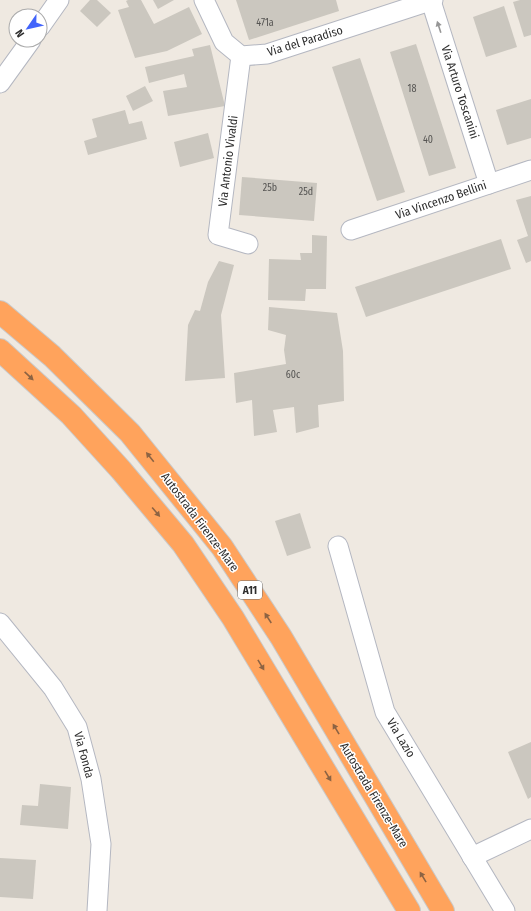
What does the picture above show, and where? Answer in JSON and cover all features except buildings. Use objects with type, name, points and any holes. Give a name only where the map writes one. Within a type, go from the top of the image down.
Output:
[{"type":"highway","name":"Autostrada Firenze-Mare","points":[[0,312],[52,356],[130,432],[222,547],[281,637],[443,911]]},
{"type":"highway","name":"A11","points":[[0,350],[71,415],[121,470],[183,544],[233,618],[409,911]]},
{"type":"street","points":[[48,16],[59,0]]},
{"type":"street","points":[[204,0],[224,42],[241,56]]},
{"type":"street","name":"Via del Paradiso","points":[[241,56],[267,54],[432,0]]},
{"type":"street","name":"Via Arturo Toscanini","points":[[432,0],[489,184]]},
{"type":"street","points":[[0,83],[25,48]]},
{"type":"street","name":"Via Antonio Vivaldi","points":[[241,56],[218,235],[248,244]]},
{"type":"street","name":"Via Vincenzo Bellini","points":[[351,230],[531,170]]},
{"type":"street","name":"Via Lazio","points":[[338,546],[386,712],[504,911]]},
{"type":"street","name":"Via Fonda","points":[[0,623],[53,688],[77,727],[91,779],[101,844],[97,911]]},
{"type":"street","points":[[472,857],[531,829]]}]
